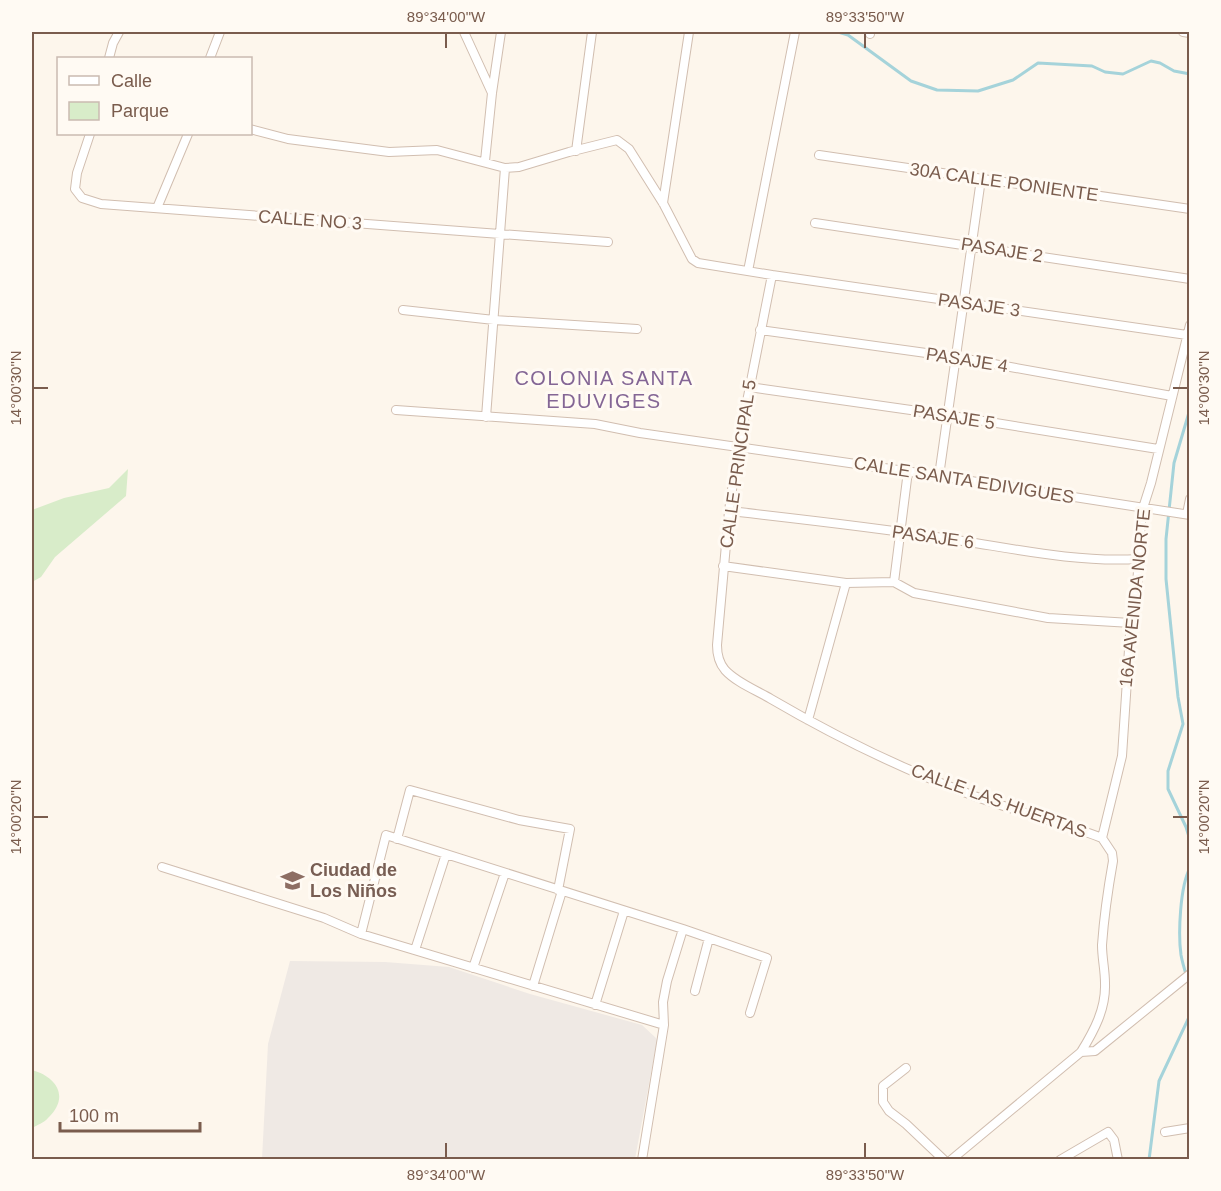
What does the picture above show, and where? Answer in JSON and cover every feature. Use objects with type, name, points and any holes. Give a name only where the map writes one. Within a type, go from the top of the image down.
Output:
[{"type":"street","points":[[109,57],[118,32]]},
{"type":"street","points":[[210,57],[220,32]]},
{"type":"street","points":[[464,32],[492,93]]},
{"type":"street","points":[[485,161],[501,32]]},
{"type":"street","points":[[576,151],[592,32]]},
{"type":"street","points":[[663,202],[689,32]]},
{"type":"street","points":[[748,271],[795,32]]},
{"type":"street","points":[[1183,32],[1190,33]]},
{"type":"street","points":[[252,130],[288,139],[389,152],[437,150],[505,168],[519,167],[617,140],[623,143],[663,202]]},
{"type":"street","name":"CALLE NO 3","points":[[90,135],[75,183],[78,194],[101,204],[608,242]]},
{"type":"street","points":[[157,208],[188,135]]},
{"type":"street","name":"30A CALLE PONIENTE","points":[[819,155],[1190,208]]},
{"type":"street","points":[[486,417],[505,168]]},
{"type":"street","points":[[939,476],[981,179]]},
{"type":"street","name":"PASAJE 3","points":[[663,202],[692,259],[698,263],[772,276],[1187,335]]},
{"type":"street","name":"PASAJE 2","points":[[815,223],[1190,279]]},
{"type":"street","name":"CALLE PRINCIPAL 5","points":[[717,655],[723,566],[738,447],[772,276]]},
{"type":"street","points":[[403,310],[494,320],[637,329]]},
{"type":"street","name":"16A AVENIDA NORTE","points":[[1102,838],[1122,756],[1131,623],[1137,586],[1143,508],[1190,325]]},
{"type":"street","name":"PASAJE 4","points":[[760,330],[955,357],[1172,396]]},
{"type":"street","name":"PASAJE 5","points":[[749,387],[946,415],[1158,449]]},
{"type":"street","name":"CALLE SANTA EDIVIGUES","points":[[396,410],[595,424],[1188,514]]},
{"type":"street","points":[[894,582],[908,471]]},
{"type":"street","points":[[1188,514],[1190,499]]},
{"type":"street","name":"PASAJE 6","points":[[729,510],[900,531],[1107,561],[1138,559]]},
{"type":"street","points":[[723,566],[846,583],[894,582],[914,593],[1048,618],[1131,623]]},
{"type":"street","points":[[808,720],[846,583]]},
{"type":"street","name":"CALLE LAS HUERTAS","points":[[717,655],[725,669],[736,679],[808,720],[904,767],[955,788],[1102,838],[1112,853],[1113,861],[1103,937],[1104,997],[1100,1016],[1081,1052],[951,1160]]},
{"type":"street","points":[[397,839],[410,790],[519,820],[570,829],[560,890],[533,986]]},
{"type":"street","points":[[361,934],[386,836],[683,929],[767,958],[750,1013]]},
{"type":"street","points":[[415,950],[446,854]]},
{"type":"street","points":[[162,867],[324,918],[361,934],[664,1025]]},
{"type":"street","points":[[473,968],[505,873]]},
{"type":"street","points":[[595,1005],[624,911]]},
{"type":"street","points":[[642,1160],[664,1025],[663,1002],[683,929]]},
{"type":"street","points":[[695,991],[710,938]]},
{"type":"street","points":[[1081,1052],[1095,1051],[1190,974]]},
{"type":"street","points":[[906,1068],[883,1086],[883,1102],[889,1111],[944,1160]]},
{"type":"street","points":[[1165,1132],[1190,1128]]},
{"type":"street","points":[[1060,1160],[1108,1132],[1114,1140],[1118,1160]]},
{"type":"shaded area","points":[[290,961],[385,962],[449,967],[530,994],[642,1025],[657,1041],[635,1159],[262,1159],[268,1044]]},
{"type":"green space","points":[[128,469],[126,496],[55,557],[41,577],[32,582],[32,510],[64,498],[109,488]]},
{"type":"green space","points":[[32,1070],[41,1073],[54,1083],[59,1095],[55,1110],[45,1121],[32,1128]]},
{"type":"waterway","points":[[838,32],[848,35],[911,81],[937,90],[978,91],[1013,80],[1038,63],[1092,66],[1105,72],[1123,74],[1151,61],[1174,71],[1190,74]]},
{"type":"waterway","points":[[1190,409],[1174,463],[1166,539],[1166,579],[1178,697],[1183,724],[1168,771],[1168,789],[1190,840]]},
{"type":"waterway","points":[[1190,868],[1182,898],[1180,935],[1181,955],[1190,988]]},
{"type":"waterway","points":[[1149,1160],[1159,1081],[1190,1015]]},
{"type":"place","name":"Ciudad de Los Niños","points":[[292,880]]},
{"type":"district","name":"COLONIA SANTA EDUVIGES","points":[[604,390]]}]
